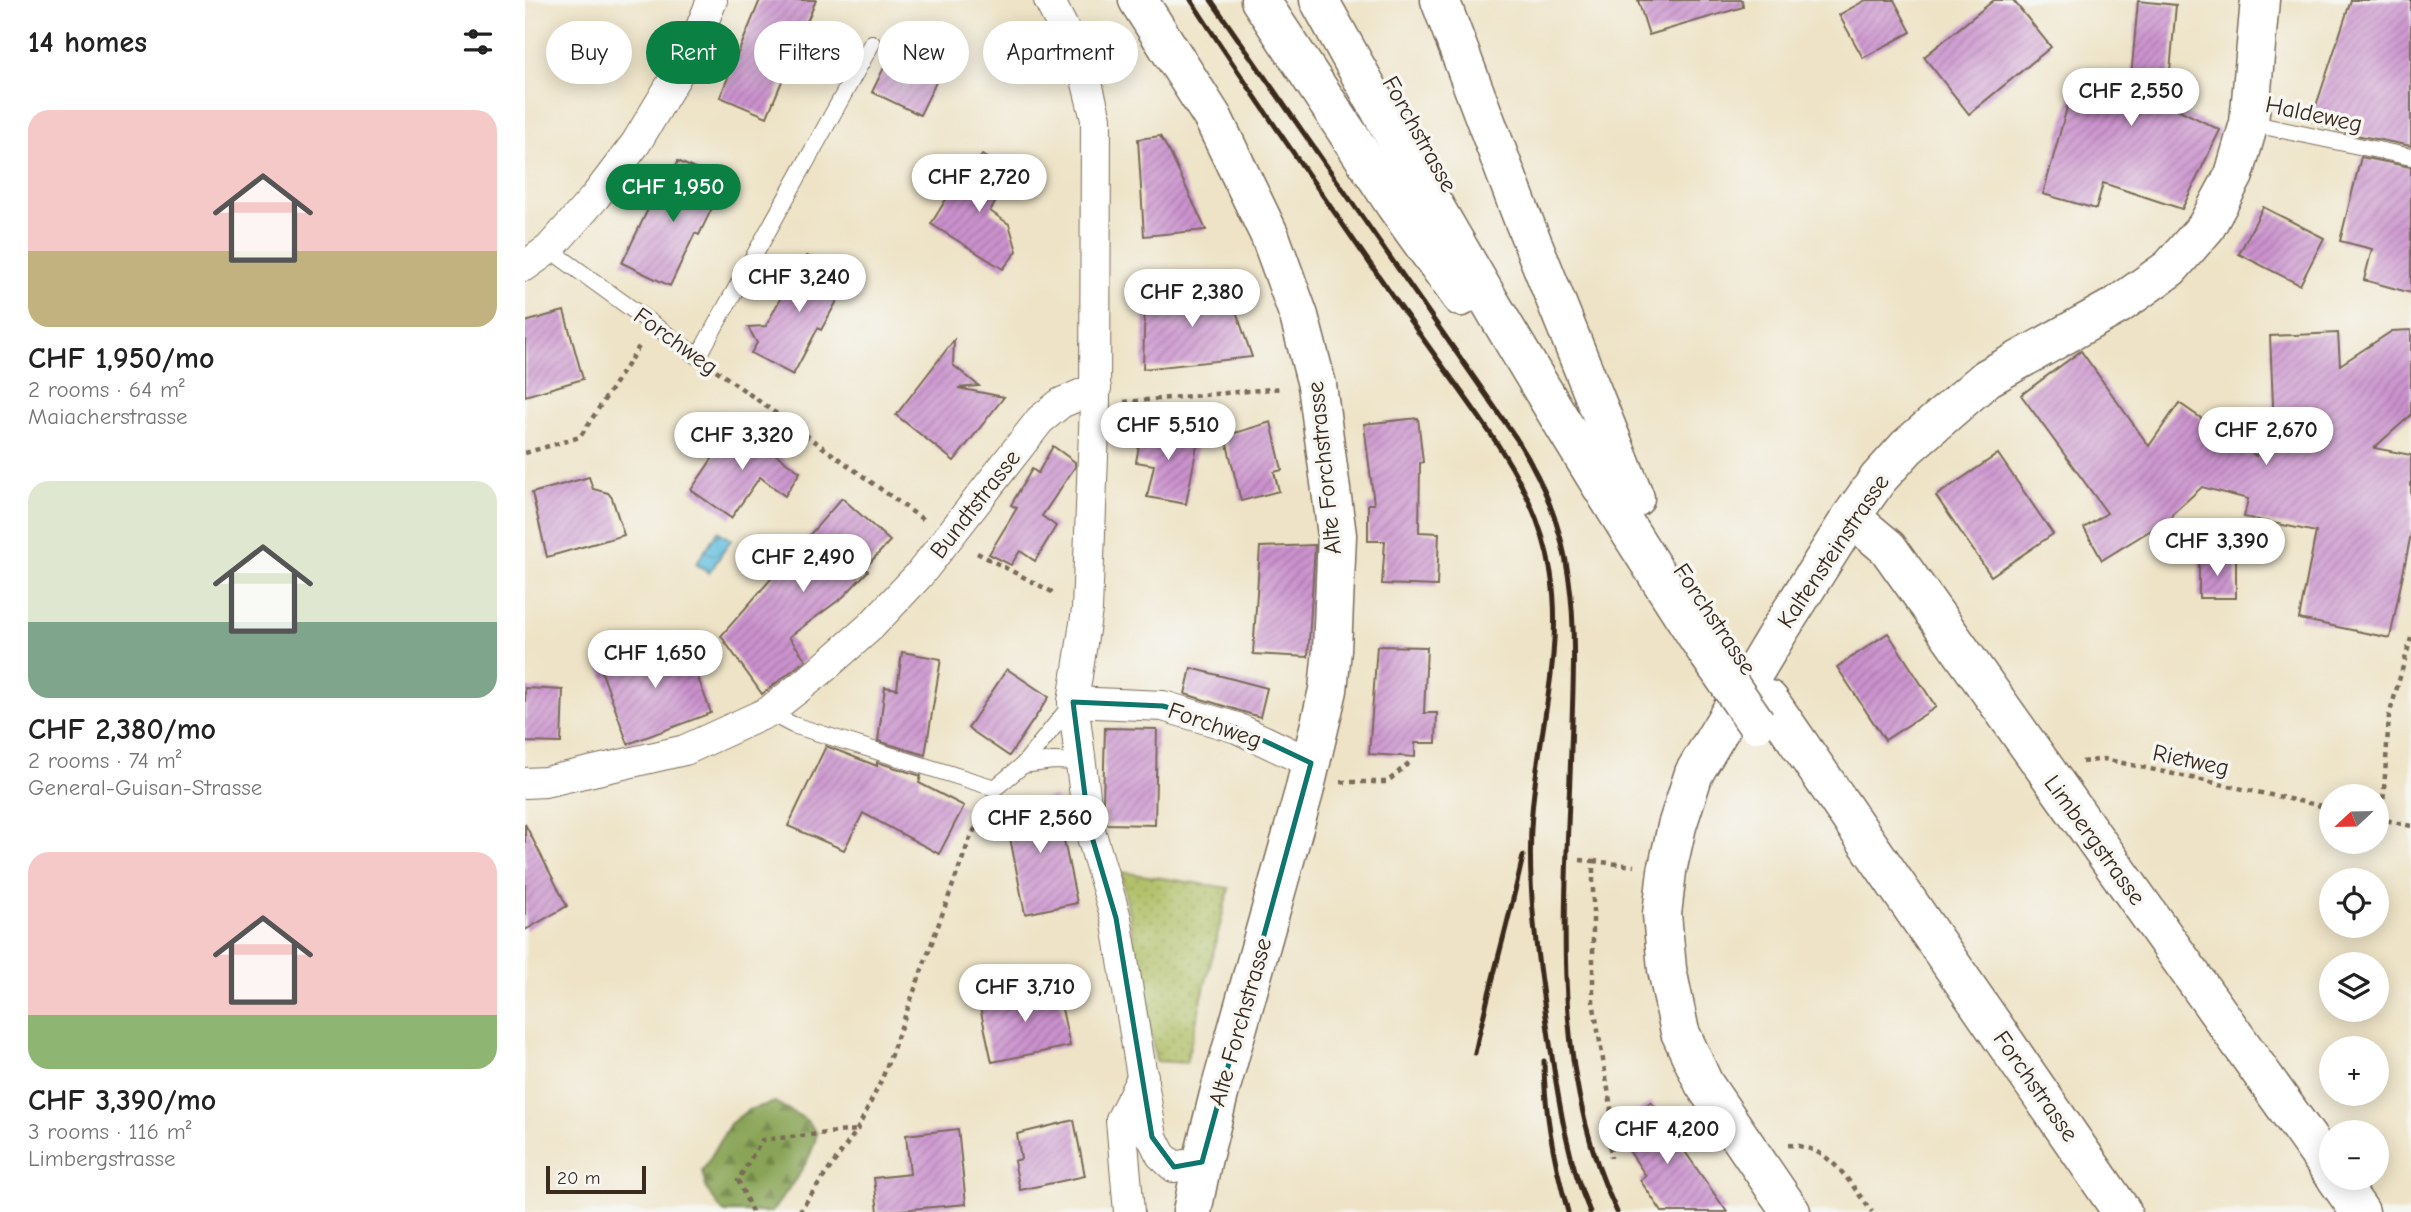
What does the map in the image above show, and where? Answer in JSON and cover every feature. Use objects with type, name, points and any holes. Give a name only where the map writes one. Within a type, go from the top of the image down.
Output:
[{"type":"main road","name":"Alte Forchstrasse","points":[[1138,0],[1213,118],[1270,236],[1299,316],[1317,385],[1336,535],[1332,650],[1321,773],[1202,1162],[1192,1212]]},
{"type":"main road","points":[[1260,0],[1395,205],[1620,496]]},
{"type":"main road","name":"Forchstrasse","points":[[1319,0],[1455,242],[2092,1212]]},
{"type":"main road","name":"Forchstrasse","points":[[1347,0],[1620,496]]},
{"type":"main road","points":[[1440,0],[1521,214],[1620,496]]},
{"type":"main road","name":"Kaltensteinstrasse","points":[[1791,1212],[1705,1084],[1680,1032],[1667,969],[1662,914],[1667,871],[1677,826],[1694,773],[1851,517],[1878,479],[1907,447],[1987,378],[2118,305],[2170,268],[2206,227],[2234,175],[2249,123],[2260,0]]},
{"type":"main road","name":"Limbergstrasse","points":[[1851,517],[1888,548],[2319,1154]]},
{"type":"main road","name":"Forchstrasse","points":[[1763,712],[2122,1212]]},
{"type":"main road","points":[[2344,1190],[2360,1212]]},
{"type":"street","points":[[537,258],[595,197],[635,143],[692,50],[712,0]]},
{"type":"street","points":[[1049,0],[1083,67],[1096,119],[1096,397],[1087,610],[1073,702],[1089,827],[1116,918],[1152,1137],[1161,1155],[1174,1167],[1202,1162]]},
{"type":"street","name":"Bundtstrasse","points":[[525,783],[545,782],[685,750],[768,712],[819,672],[871,625],[919,575],[1040,420],[1061,403],[1096,397]]},
{"type":"street","name":"Forchweg","points":[[1073,702],[1163,705],[1237,728],[1321,773]]},
{"type":"street","points":[[1129,1212],[1122,1120],[1143,1076]]},
{"type":"lane","points":[[698,357],[872,43]]},
{"type":"lane","name":"Haldeweg","points":[[2249,123],[2411,157]]},
{"type":"lane","name":"Forchweg","points":[[537,258],[654,325],[698,357]]},
{"type":"lane","points":[[768,712],[793,725],[995,788],[1023,765],[1073,702]]},
{"type":"lane","points":[[1023,765],[1053,761],[1081,762]]},
{"type":"path","points":[[525,453],[580,437],[654,325]]},
{"type":"path","name":"Forchweg","points":[[698,357],[949,539],[1087,610]]},
{"type":"path","points":[[1096,397],[1317,385]]},
{"type":"path","points":[[2382,784],[2389,716],[2411,638]]},
{"type":"path","name":"Rietweg","points":[[2043,768],[2105,759],[2319,805]]},
{"type":"path","points":[[1321,773],[1387,782],[1410,761]]},
{"type":"path","points":[[799,1212],[857,1130],[882,1079],[969,841],[995,788]]},
{"type":"path","points":[[2389,821],[2411,826]]},
{"type":"path","points":[[1580,860],[1644,867]]},
{"type":"path","points":[[1594,861],[1593,1000],[1611,1107],[1608,1126],[1611,1158]]},
{"type":"path","points":[[752,1212],[737,1180],[762,1140],[857,1130]]},
{"type":"path","points":[[1753,1156],[1790,1144],[1819,1151],[1843,1174],[1872,1212]]},
{"type":"highlighted area","points":[[1073,702],[1163,706],[1237,728],[1311,763],[1202,1162],[1174,1167],[1152,1137],[1116,918],[1089,827]]},
{"type":"green space","points":[[1121,872],[1229,888],[1186,1063],[1156,1061]]},
{"type":"green space","points":[[775,1102],[805,1119],[817,1133],[810,1155],[772,1212],[723,1212],[707,1190],[702,1172],[730,1124],[748,1110]]},
{"type":"water","points":[[718,531],[731,540],[709,573],[696,564]]},
{"type":"building","points":[[760,0],[816,0],[807,21],[754,21],[754,84],[781,84],[767,117],[720,97],[725,84],[740,84],[740,48]]},
{"type":"building","points":[[1638,0],[1742,0],[1743,7],[1649,35]]},
{"type":"building","points":[[1866,0],[1894,0],[1911,32],[1863,58],[1839,15]]},
{"type":"building","points":[[1994,0],[2013,0],[2051,47],[1969,114],[1924,57]]},
{"type":"building","points":[[2351,0],[2411,0],[2411,146],[2346,133],[2311,121]]},
{"type":"building","points":[[2138,1],[2176,5],[2167,104],[2220,130],[2182,209],[2103,183],[2096,209],[2043,194],[2076,75],[2130,89]]},
{"type":"building","points":[[878,80],[878,84],[935,84],[920,115],[872,92]]},
{"type":"building","points":[[1160,136],[1206,230],[1144,236],[1138,139]]},
{"type":"building","points":[[982,155],[1013,174],[990,211],[1009,224],[1017,251],[1003,269],[931,224],[953,188],[959,192]]},
{"type":"building","points":[[2361,157],[2411,167],[2411,293],[2364,280],[2372,249],[2340,241]]},
{"type":"building","points":[[678,161],[724,183],[699,235],[695,233],[670,286],[622,263],[650,205],[656,208]]},
{"type":"building","points":[[2263,207],[2324,238],[2300,285],[2239,254]]},
{"type":"building","points":[[807,256],[849,279],[793,375],[751,353],[757,343],[748,327],[766,326],[792,276],[793,265]]},
{"type":"building","points":[[1228,288],[1252,357],[1143,369],[1145,297]]},
{"type":"building","points":[[564,311],[583,379],[525,396],[525,322]]},
{"type":"building","points":[[2411,330],[2411,415],[2374,448],[2411,455],[2411,534],[2390,638],[2299,619],[2316,532],[2244,517],[2248,499],[2202,487],[2172,514],[2172,517],[2102,560],[2084,528],[2107,513],[2021,395],[2081,351],[2149,446],[2179,403],[2256,456],[2263,425],[2274,427],[2270,336],[2338,333],[2340,365],[2392,331]]},
{"type":"building","points":[[954,340],[953,365],[979,386],[958,388],[1004,397],[954,461],[896,415]]},
{"type":"building","points":[[1418,418],[1423,462],[1420,463],[1419,532],[1439,533],[1437,586],[1382,584],[1385,541],[1368,541],[1368,504],[1374,504],[1364,424]]},
{"type":"building","points":[[1271,422],[1282,470],[1274,472],[1279,491],[1241,501],[1225,436]]},
{"type":"building","points":[[1143,424],[1199,435],[1186,504],[1147,497],[1154,465],[1136,462]]},
{"type":"building","points":[[735,425],[800,472],[785,496],[760,477],[731,518],[691,490]]},
{"type":"building","points":[[1053,446],[1075,462],[1075,467],[1042,516],[1056,526],[1035,561],[1020,551],[1011,565],[989,554],[1017,508],[1011,505],[1032,469],[1038,473]]},
{"type":"building","points":[[1998,454],[2053,534],[1991,576],[1936,496]]},
{"type":"building","points":[[589,477],[593,489],[608,493],[612,498],[624,535],[547,557],[532,493]]},
{"type":"building","points":[[842,498],[890,541],[865,568],[868,571],[843,597],[789,637],[806,660],[762,694],[721,636]]},
{"type":"building","points":[[1315,545],[1308,657],[1253,654],[1260,547]]},
{"type":"building","points":[[2199,557],[2236,557],[2236,598],[2199,598]]},
{"type":"building","points":[[1888,633],[1936,707],[1885,740],[1837,667]]},
{"type":"building","points":[[683,637],[711,713],[628,744],[600,667]]},
{"type":"building","points":[[1377,646],[1427,647],[1424,713],[1437,713],[1436,743],[1415,743],[1415,757],[1369,754]]},
{"type":"building","points":[[902,652],[941,659],[925,755],[878,741],[885,687],[897,689]]},
{"type":"building","points":[[1191,668],[1267,688],[1260,717],[1185,694]]},
{"type":"building","points":[[1007,669],[1049,697],[1009,756],[968,728]]},
{"type":"building","points":[[525,688],[563,690],[561,743],[525,742]]},
{"type":"building","points":[[1105,728],[1157,729],[1155,825],[1106,824],[1103,802]]},
{"type":"building","points":[[826,746],[877,766],[877,762],[921,776],[919,783],[964,806],[939,854],[863,813],[844,850],[788,826]]},
{"type":"building","points":[[1055,797],[1077,903],[1025,914],[1004,807]]},
{"type":"building","points":[[525,824],[567,906],[525,930]]},
{"type":"building","points":[[1057,986],[1070,1046],[992,1062],[979,1003]]},
{"type":"building","points":[[1651,1102],[1727,1212],[1662,1212],[1640,1180],[1646,1176],[1626,1146],[1632,1141],[1620,1123]]},
{"type":"building","points":[[1074,1120],[1085,1176],[1020,1190],[1014,1161],[1021,1159],[1017,1134]]},
{"type":"building","points":[[958,1129],[966,1204],[878,1212],[874,1178],[910,1174],[906,1135]]},
{"type":"railway","points":[[1191,0],[1317,187],[1490,433],[1517,476],[1538,522],[1551,573],[1554,633],[1549,693],[1532,812],[1534,925],[1560,1104],[1575,1170],[1590,1212]]},
{"type":"railway","points":[[1211,0],[1516,438],[1538,476],[1553,514],[1564,551],[1573,627],[1573,707],[1565,925],[1571,1043],[1580,1100],[1595,1157],[1617,1212]]},
{"type":"railway","points":[[1475,1053],[1523,856]]},
{"type":"railway","points":[[1544,1061],[1551,1137],[1568,1212]]}]
